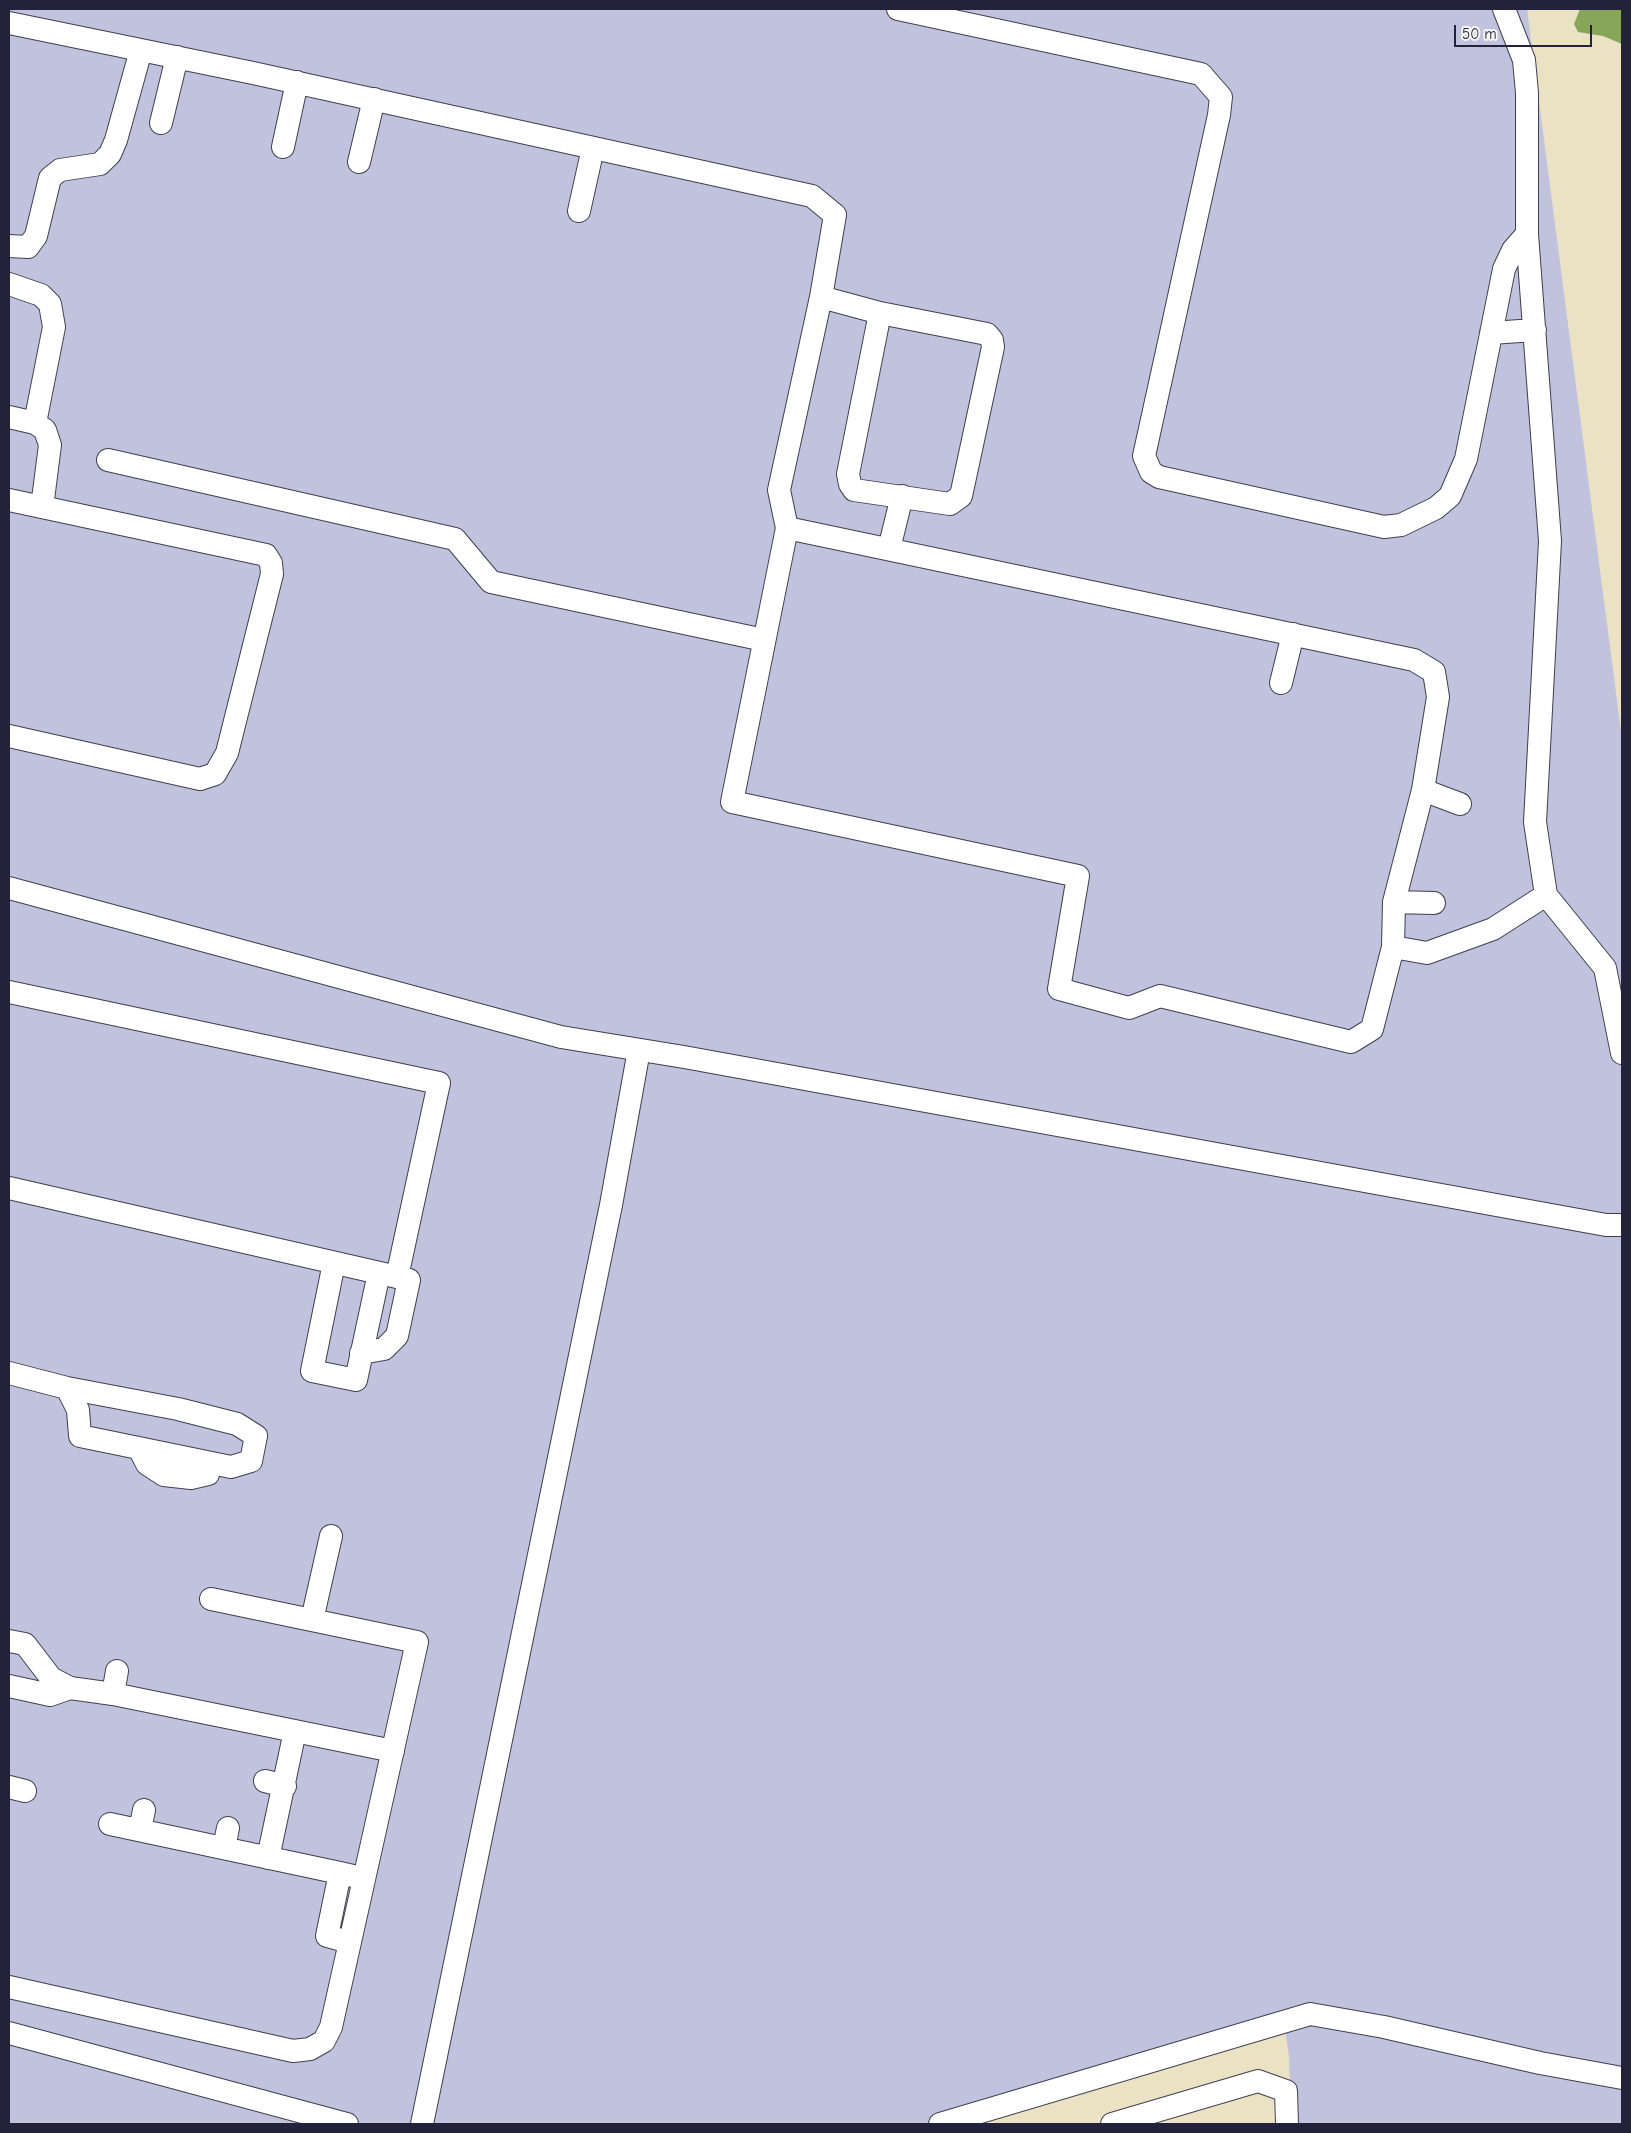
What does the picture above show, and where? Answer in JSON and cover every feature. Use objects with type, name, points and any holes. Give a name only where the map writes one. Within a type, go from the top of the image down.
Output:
[{"type":"street","points":[[898,9],[1201,74],[1215,87],[1221,96],[1219,115],[1144,456],[1151,472],[1159,477],[1384,527],[1401,525],[1436,508],[1450,496],[1466,459],[1504,269],[1513,250],[1527,234]]},
{"type":"street","points":[[1504,9],[1524,60],[1527,234],[1550,542],[1535,822],[1546,895],[1605,968],[1622,1053]]},
{"type":"street","points":[[9,23],[297,82],[812,196],[835,215],[821,297],[779,490],[786,528],[732,802],[1078,876],[1059,989],[1129,1008],[1160,996],[1351,1042],[1372,1029],[1394,947],[1394,902],[1423,790],[1438,697],[1434,672],[1414,660],[786,528]]},
{"type":"street","points":[[9,246],[28,247],[36,236],[50,178],[60,170],[100,164],[110,154],[141,50]]},
{"type":"street","points":[[161,123],[177,57]]},
{"type":"street","points":[[283,146],[297,82]]},
{"type":"street","points":[[359,162],[374,99]]},
{"type":"street","points":[[579,212],[593,148]]},
{"type":"street","points":[[9,284],[41,295],[50,304],[54,327],[35,423]]},
{"type":"street","points":[[821,297],[880,313],[986,334],[992,340],[993,347],[961,496],[950,504],[854,490],[850,484],[848,474],[880,313]]},
{"type":"street","points":[[1491,333],[1535,330]]},
{"type":"street","points":[[9,417],[35,423],[45,430],[50,446],[42,507]]},
{"type":"street","points":[[108,460],[455,539],[491,582],[764,640]]},
{"type":"street","points":[[889,550],[902,496]]},
{"type":"street","points":[[9,500],[266,555],[271,563],[272,574],[227,753],[215,774],[200,779],[9,736]]},
{"type":"street","points":[[1282,684],[1293,634]]},
{"type":"street","points":[[1423,790],[1460,804]]},
{"type":"street","points":[[9,888],[561,1037],[1606,1225],[1622,1225]]},
{"type":"street","points":[[1394,947],[1427,953],[1493,928],[1546,895]]},
{"type":"street","points":[[1394,902],[1434,903]]},
{"type":"street","points":[[9,992],[439,1083],[388,1275],[360,1353],[356,1380],[311,1370],[334,1263]]},
{"type":"street","points":[[422,2124],[611,1205],[640,1050]]},
{"type":"street","points":[[9,1188],[409,1280],[397,1336],[384,1349],[360,1353]]},
{"type":"street","points":[[9,1374],[67,1388],[178,1409],[236,1424],[256,1436],[251,1461],[231,1467],[80,1436],[78,1410],[67,1388]]},
{"type":"street","points":[[312,1620],[331,1536]]},
{"type":"street","points":[[9,1987],[292,2051],[310,2049],[324,2041],[331,2027],[417,1642],[211,1598]]},
{"type":"street","points":[[9,1640],[25,1644],[51,1678],[70,1688],[113,1694],[392,1751]]},
{"type":"street","points":[[113,1694],[117,1671]]},
{"type":"street","points":[[9,1686],[50,1695],[70,1688]]},
{"type":"street","points":[[268,1858],[275,1783],[282,1755],[295,1731]]},
{"type":"street","points":[[110,1824],[142,1820],[226,1838],[268,1858],[364,1878]]},
{"type":"street","points":[[340,1873],[327,1936],[350,1942]]},
{"type":"street","points":[[940,2124],[1310,2014],[1384,2027],[1540,2063],[1622,2078]]},
{"type":"street","points":[[9,2033],[315,2120],[347,2124]]},
{"type":"street","points":[[1112,2124],[1258,2081],[1286,2091],[1287,2124]]},
{"type":"shaded area","points":[[9,9],[1527,9],[1622,739],[1622,2124],[1291,2124],[1289,2056],[1284,2022],[965,2124],[9,2124]]},
{"type":"green space","points":[[1580,9],[1622,9],[1622,44],[1603,36],[1578,32],[1574,24]]}]
